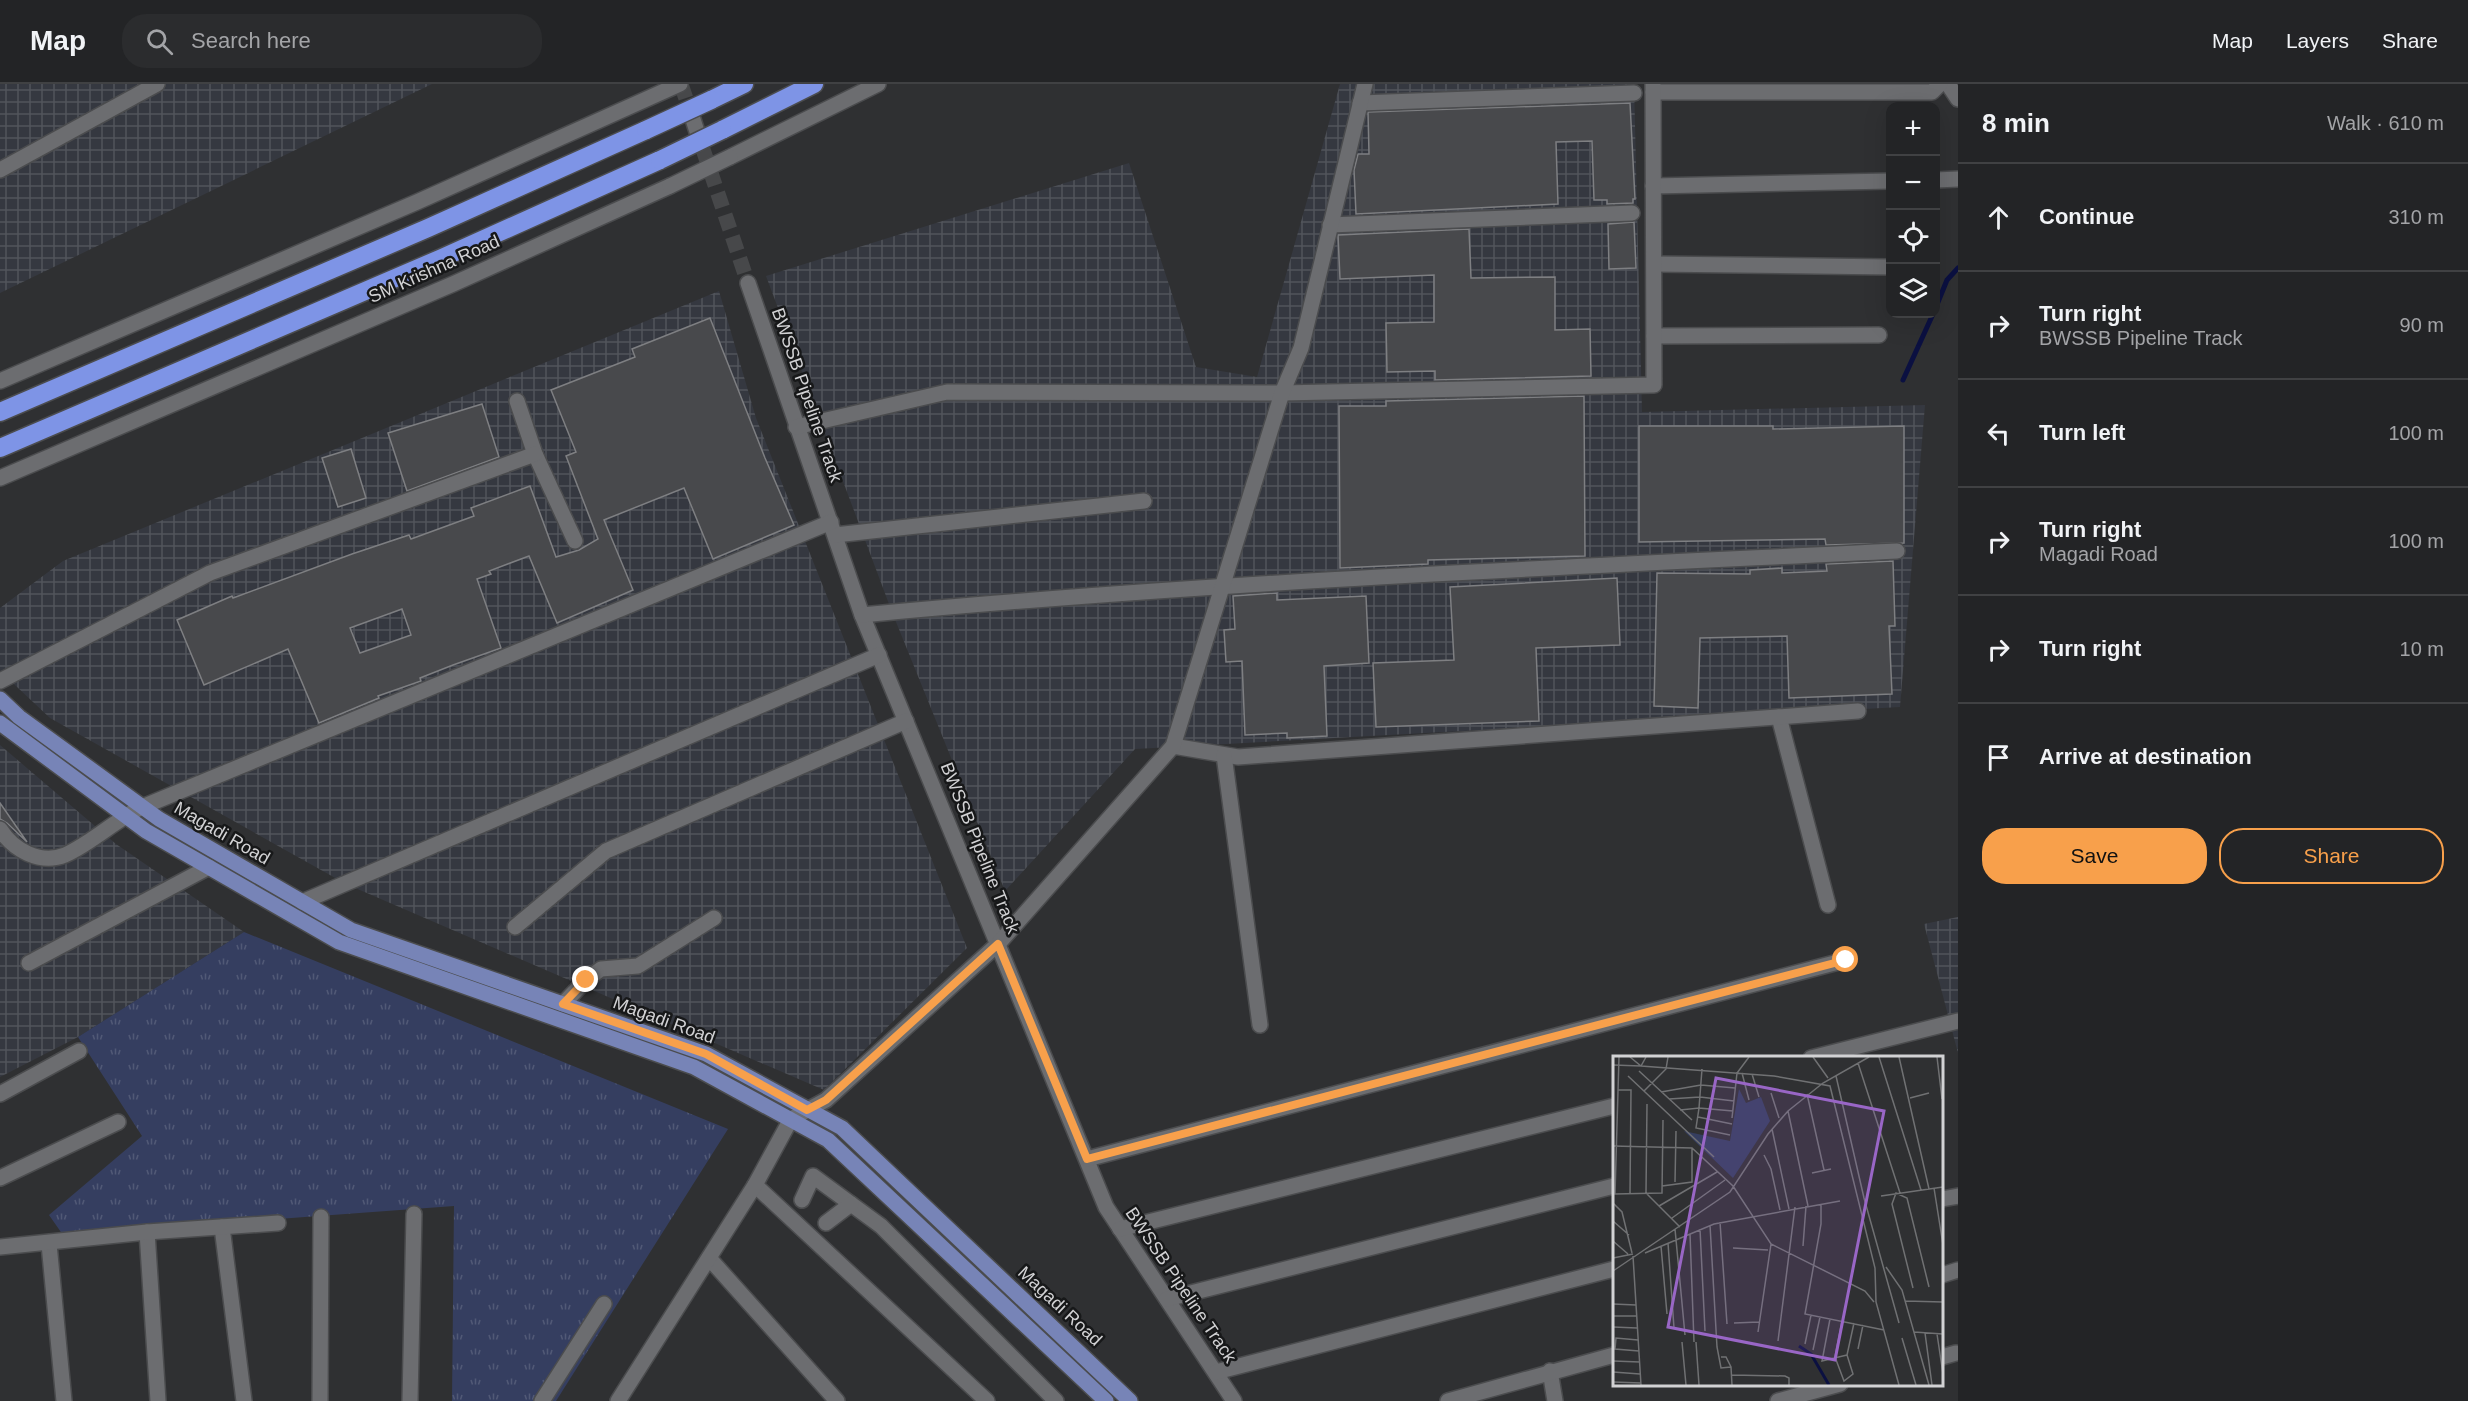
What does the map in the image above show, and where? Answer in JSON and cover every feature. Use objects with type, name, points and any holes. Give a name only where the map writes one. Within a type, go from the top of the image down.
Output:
[{"type":"highway","points":[[0,412],[428,228],[744,84]]},
{"type":"highway","name":"SM Krishna Road","points":[[0,448],[442,258],[660,160],[814,84]]},
{"type":"main road","name":"Magadi Road","points":[[0,699],[19,717],[142,807],[351,930],[706,1054],[842,1128],[1130,1401]]},
{"type":"main road","name":"Magadi Road","points":[[2,729],[125,815],[209,867],[339,942],[694,1067],[828,1140],[1106,1401]]},
{"type":"street","points":[[0,170],[157,84]]},
{"type":"street","points":[[0,381],[406,207],[680,84]]},
{"type":"street","name":"SM Krishna Road","points":[[0,478],[453,284],[670,186],[878,84]]},
{"type":"street","points":[[618,1401],[755,1185],[791,1119],[826,1100],[998,944],[1173,746],[1225,585],[1282,393],[1301,348],[1365,84]]},
{"type":"street","points":[[796,427],[947,392],[1282,393],[1654,386],[1653,88],[1932,92],[1940,84]]},
{"type":"street","points":[[1948,84],[1958,99]]},
{"type":"street","points":[[1360,103],[1634,93]]},
{"type":"street","points":[[690,110],[700,141]]},
{"type":"street","points":[[1940,180],[1958,179]]},
{"type":"street","points":[[1653,186],[1886,181]]},
{"type":"street","points":[[1330,225],[1632,213]]},
{"type":"street","points":[[1654,264],[1886,267]]},
{"type":"street","name":"BWSSB Pipeline Track","points":[[748,283],[862,615],[1106,1207],[1233,1401]]},
{"type":"street","points":[[1654,336],[1880,335]]},
{"type":"street","points":[[517,401],[535,454],[575,541]]},
{"type":"street","points":[[0,681],[210,573],[535,454]]},
{"type":"street","points":[[0,829],[20,851],[35,856],[64,855],[125,815],[142,807],[833,528],[1144,501]]},
{"type":"street","points":[[862,615],[1062,596],[1225,585],[1897,551]]},
{"type":"street","points":[[302,902],[879,655]]},
{"type":"street","points":[[1173,746],[1238,757],[1858,711]]},
{"type":"street","points":[[1779,717],[1828,905]]},
{"type":"street","points":[[515,927],[606,852],[906,721]]},
{"type":"street","points":[[1224,754],[1260,1025]]},
{"type":"street","points":[[29,963],[209,867]]},
{"type":"street","points":[[563,1004],[586,980],[602,969],[622,965],[638,966],[714,918]]},
{"type":"street","points":[[1087,1159],[1846,960]]},
{"type":"street","points":[[1819,1056],[1958,1021]]},
{"type":"street","points":[[0,1094],[79,1051]]},
{"type":"street","points":[[1120,1229],[1613,1106]]},
{"type":"street","points":[[0,1178],[118,1122]]},
{"type":"street","points":[[802,1200],[813,1176],[881,1226],[1049,1399]]},
{"type":"street","points":[[755,1185],[987,1401]]},
{"type":"street","points":[[1167,1299],[1613,1186]]},
{"type":"street","points":[[1943,1199],[1958,1196]]},
{"type":"street","points":[[826,1224],[851,1204]]},
{"type":"street","points":[[410,1401],[414,1214]]},
{"type":"street","points":[[320,1401],[321,1217]]},
{"type":"street","points":[[0,1247],[278,1222]]},
{"type":"street","points":[[222,1227],[244,1401]]},
{"type":"street","points":[[147,1232],[159,1401]]},
{"type":"street","points":[[49,1244],[64,1401]]},
{"type":"street","points":[[709,1258],[837,1401]]},
{"type":"street","points":[[1216,1372],[1613,1269]]},
{"type":"street","points":[[1943,1274],[1958,1270]]},
{"type":"street","points":[[542,1401],[604,1304]]},
{"type":"street","points":[[1448,1401],[1613,1355]]},
{"type":"street","points":[[1550,1371],[1555,1401]]},
{"type":"street","points":[[1778,1401],[1833,1386]]},
{"type":"shaded area","points":[[0,84],[432,84],[0,293]]},
{"type":"shaded area","points":[[1340,84],[1634,84],[1642,412],[1925,405],[1900,707],[1135,749],[1005,891],[892,612],[766,276],[1129,163],[1196,367],[1257,377]]},
{"type":"shaded area","points":[[719,291],[756,418],[967,948],[824,1090],[346,884],[50,718],[0,671],[0,608],[63,561]]},
{"type":"shaded area","points":[[0,745],[116,844],[244,932],[78,1037],[0,1077]]},
{"type":"shaded area","points":[[1958,917],[1958,1053],[1924,924]]},
{"type":"green space","points":[[244,932],[728,1129],[556,1401],[452,1401],[454,1206],[63,1235],[49,1215],[142,1136],[78,1037]]},
{"type":"building","points":[[1630,103],[1635,199],[1633,203],[1607,204],[1607,200],[1594,200],[1592,141],[1556,142],[1558,204],[1356,214],[1354,170],[1358,154],[1369,154],[1368,112]]},
{"type":"building","points":[[1634,222],[1636,268],[1609,269],[1608,224]]},
{"type":"building","points":[[1469,229],[1471,278],[1555,277],[1555,330],[1590,329],[1591,376],[1435,380],[1435,371],[1387,372],[1386,323],[1434,322],[1434,275],[1340,279],[1338,235]]},
{"type":"building","points":[[710,318],[794,525],[713,559],[684,488],[604,520],[633,590],[557,623],[529,556],[489,571],[491,574],[477,579],[501,648],[420,678],[421,681],[378,696],[379,698],[319,723],[288,649],[204,685],[177,620],[232,596],[233,598],[409,535],[411,539],[474,516],[471,508],[530,486],[556,557],[579,550],[598,539],[566,456],[576,452],[551,390],[635,357],[632,349]],"holes":[[[402,609],[411,635],[360,653],[350,628]]]},
{"type":"building","points":[[1584,396],[1585,556],[1428,560],[1428,564],[1340,568],[1339,406],[1386,406],[1386,401]]},
{"type":"building","points":[[482,404],[499,457],[407,491],[388,433]]},
{"type":"building","points":[[1639,426],[1773,426],[1773,429],[1904,426],[1904,543],[1826,545],[1825,539],[1639,542]]},
{"type":"building","points":[[351,449],[366,498],[338,507],[322,458]]},
{"type":"building","points":[[1893,561],[1895,626],[1889,626],[1892,694],[1789,698],[1787,636],[1700,638],[1698,708],[1654,706],[1657,573],[1750,574],[1750,570],[1782,568],[1782,573],[1827,571],[1826,564]]},
{"type":"building","points":[[1617,578],[1620,645],[1536,648],[1539,721],[1376,727],[1373,663],[1454,660],[1450,587]]},
{"type":"building","points":[[1277,593],[1277,600],[1366,596],[1369,663],[1324,666],[1327,736],[1287,738],[1287,733],[1245,735],[1242,661],[1226,662],[1224,630],[1235,629],[1233,596]]},
{"type":"building","points":[[0,803],[27,842],[0,819]]},
{"type":"waterway","points":[[1940,297],[1947,280],[1958,268]]},
{"type":"waterway","points":[[1903,380],[1931,318]]},
{"type":"tunnel","points":[[681,84],[748,283]]},
{"type":"route","points":[[586,980],[563,1004],[706,1054],[807,1110],[826,1100],[998,944],[1087,1159],[1846,960]]}]
